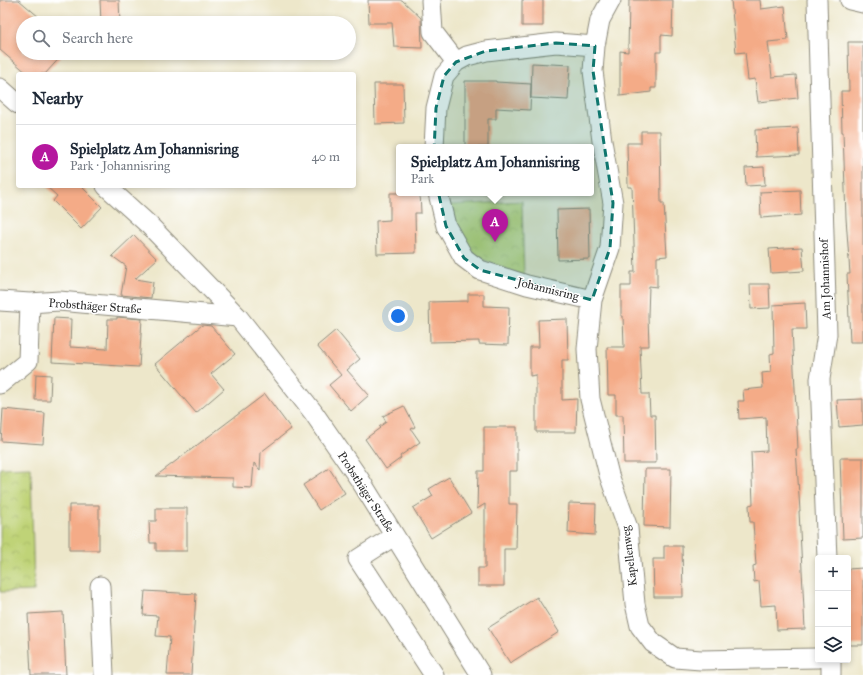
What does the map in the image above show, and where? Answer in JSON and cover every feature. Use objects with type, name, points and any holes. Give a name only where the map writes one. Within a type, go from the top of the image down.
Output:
[{"type":"street","points":[[432,0],[433,32],[456,62]]},
{"type":"street","name":"Johannisring","points":[[439,196],[446,226],[464,258],[480,270],[527,285],[592,300],[610,248],[612,203],[602,142],[593,71],[595,46],[600,20],[611,0]]},
{"type":"street","name":"Am Johannishof","points":[[817,0],[827,334],[820,379],[827,555]]},
{"type":"street","points":[[850,0],[863,3]]},
{"type":"street","points":[[434,144],[436,108],[444,76],[456,62],[468,56],[494,50],[556,43],[595,46]]},
{"type":"street","points":[[0,88],[16,102]]},
{"type":"street","name":"Probsthäger Straße","points":[[108,188],[149,225],[238,317],[313,412],[360,480],[481,675]]},
{"type":"street","name":"Probsthäger Straße","points":[[0,300],[30,303],[59,301],[238,317]]},
{"type":"street","name":"Kapellenweg","points":[[592,300],[587,348],[590,399],[609,474],[628,528],[635,604],[640,626],[653,643],[675,658],[701,660],[815,658]]},
{"type":"street","points":[[0,384],[28,361],[30,303]]},
{"type":"street","points":[[394,536],[358,559],[434,675]]},
{"type":"street","points":[[100,586],[104,675]]},
{"type":"street","points":[[831,663],[831,675]]},
{"type":"highlighted area","points":[[556,43],[595,46],[593,71],[613,203],[610,248],[592,300],[480,270],[464,258],[446,226],[438,191],[434,151],[436,108],[444,76],[456,62],[486,51]]},
{"type":"green space","points":[[522,201],[524,276],[476,257],[456,227],[449,205]]},
{"type":"green space","points":[[31,467],[34,591],[0,592],[0,468]]},
{"type":"building","points":[[0,0],[19,0],[38,16],[16,16],[16,60],[58,60],[47,72],[26,72],[0,50]]},
{"type":"building","points":[[100,0],[119,0],[120,16],[101,16]]},
{"type":"building","points":[[368,0],[402,0],[421,18],[422,48],[394,47],[392,23],[369,23]]},
{"type":"building","points":[[522,0],[543,0],[543,26],[522,26]]},
{"type":"building","points":[[629,0],[673,0],[672,36],[661,35],[661,52],[656,52],[656,88],[651,88],[651,92],[620,96],[620,51],[628,52]]},
{"type":"building","points":[[731,0],[760,0],[761,9],[785,6],[788,40],[768,42],[772,77],[796,75],[798,98],[758,102],[755,79],[748,80],[745,52],[736,53]]},
{"type":"building","points":[[848,42],[863,42],[863,342],[850,342],[847,274],[850,274],[846,218],[841,91],[849,91]]},
{"type":"building","points":[[532,63],[570,65],[568,100],[531,98]]},
{"type":"building","points":[[465,81],[496,81],[531,84],[530,110],[496,108],[496,119],[488,119],[488,144],[465,144]]},
{"type":"building","points":[[374,84],[403,84],[404,123],[375,124]]},
{"type":"building","points":[[798,128],[799,155],[756,157],[755,130]]},
{"type":"building","points":[[641,131],[660,131],[661,203],[664,203],[667,256],[657,257],[657,287],[649,286],[649,346],[640,346],[642,394],[649,394],[650,415],[655,415],[656,463],[624,463],[623,415],[616,415],[616,395],[608,395],[607,347],[624,347],[623,316],[621,316],[621,286],[631,286],[631,272],[635,272],[632,187],[628,187],[627,143],[641,143]]},
{"type":"building","points":[[764,167],[765,185],[746,186],[745,168]]},
{"type":"building","points":[[48,188],[83,188],[102,207],[81,229],[53,201],[57,196]]},
{"type":"building","points":[[800,190],[801,215],[761,218],[760,192]]},
{"type":"building","points":[[390,193],[396,193],[396,196],[420,196],[421,213],[415,213],[416,253],[377,254],[376,221],[390,220]]},
{"type":"building","points":[[589,209],[590,259],[558,260],[557,210]]},
{"type":"building","points":[[134,235],[157,259],[135,279],[153,282],[151,298],[121,295],[126,266],[112,256]]},
{"type":"building","points":[[802,247],[804,271],[771,273],[769,249]]},
{"type":"building","points":[[750,284],[769,284],[770,308],[751,309]]},
{"type":"building","points":[[468,294],[484,294],[484,306],[509,307],[508,345],[479,344],[479,341],[430,342],[429,302],[468,301]]},
{"type":"building","points":[[805,303],[806,329],[792,329],[805,629],[777,630],[776,605],[761,606],[759,581],[754,582],[753,566],[756,565],[753,522],[750,522],[749,505],[753,504],[751,452],[767,451],[766,417],[739,419],[738,401],[744,401],[743,390],[763,388],[762,373],[771,372],[770,354],[774,353],[773,305]]},
{"type":"building","points":[[117,317],[142,319],[139,367],[52,362],[54,318],[71,319],[70,347],[107,349],[108,319],[117,319]]},
{"type":"building","points":[[567,319],[568,360],[562,360],[562,400],[577,399],[576,432],[536,432],[536,375],[530,376],[530,347],[539,347],[538,320]]},
{"type":"building","points":[[202,325],[211,326],[235,354],[211,374],[224,389],[196,413],[155,364]]},
{"type":"building","points":[[336,330],[360,359],[347,370],[369,395],[351,411],[329,385],[341,375],[317,346]]},
{"type":"building","points":[[36,374],[51,375],[50,400],[35,400]]},
{"type":"building","points":[[265,394],[291,429],[261,452],[260,470],[254,463],[252,488],[233,487],[233,478],[156,476]]},
{"type":"building","points":[[863,399],[863,425],[839,427],[837,400]]},
{"type":"building","points":[[404,406],[415,427],[411,429],[420,442],[400,456],[401,458],[386,469],[365,439],[386,422],[383,416]]},
{"type":"building","points":[[3,409],[45,413],[43,444],[1,441]]},
{"type":"building","points":[[484,427],[517,427],[517,471],[509,471],[509,504],[517,504],[516,549],[504,549],[504,586],[478,586],[478,568],[485,568],[485,504],[477,509],[478,471],[484,471]]},
{"type":"building","points":[[840,458],[863,458],[863,538],[843,539]]},
{"type":"building","points":[[329,468],[345,493],[319,510],[303,485]]},
{"type":"building","points":[[645,469],[671,469],[670,527],[644,526]]},
{"type":"building","points":[[449,477],[471,513],[431,538],[413,508],[433,496],[429,489]]},
{"type":"building","points":[[569,503],[596,504],[595,535],[568,533]]},
{"type":"building","points":[[69,505],[99,505],[99,550],[69,550]]},
{"type":"building","points":[[156,508],[187,508],[187,551],[156,551],[156,543],[150,543],[149,521],[156,521]]},
{"type":"building","points":[[664,546],[682,546],[683,597],[654,597],[653,559],[664,559]]},
{"type":"building","points":[[863,568],[863,645],[851,645],[851,569]]},
{"type":"building","points":[[145,591],[196,594],[191,675],[167,675],[170,637],[156,636],[158,616],[143,615]]},
{"type":"building","points":[[537,597],[559,632],[510,663],[488,628]]},
{"type":"building","points":[[63,612],[66,675],[31,675],[28,614]]},
{"type":"place","name":"Spielplatz Am Johannisring","points":[[495,242]]}]
